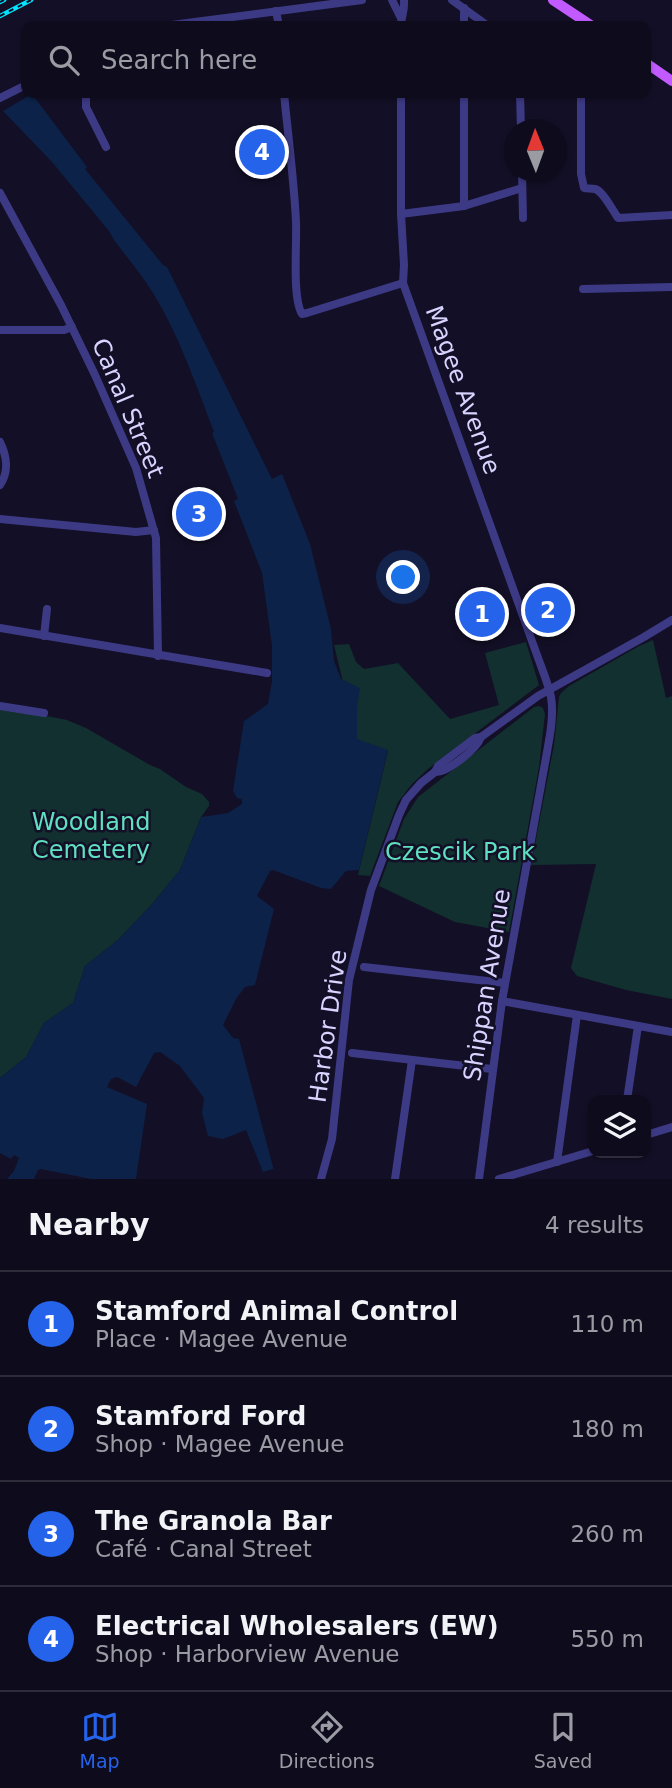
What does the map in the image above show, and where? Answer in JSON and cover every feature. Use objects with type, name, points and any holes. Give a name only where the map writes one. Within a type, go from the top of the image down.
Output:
[{"type":"main road","points":[[554,0],[580,21]]},
{"type":"main road","points":[[651,66],[672,81]]},
{"type":"street","points":[[201,21],[276,11],[305,4],[362,0]]},
{"type":"street","points":[[392,0],[401,21]]},
{"type":"street","points":[[401,21],[404,0]]},
{"type":"street","points":[[452,0],[481,21]]},
{"type":"street","points":[[464,8],[464,21]]},
{"type":"street","points":[[276,11],[278,21]]},
{"type":"street","points":[[0,99],[21,88]]},
{"type":"street","points":[[86,98],[86,107],[106,147]]},
{"type":"street","points":[[284,98],[296,223],[297,299],[300,311],[302,314],[403,283]]},
{"type":"street","name":"Magee Avenue","points":[[401,98],[403,283],[549,690]]},
{"type":"street","points":[[464,98],[464,206]]},
{"type":"street","points":[[520,98],[521,119]]},
{"type":"street","points":[[581,98],[581,174],[584,188],[601,192],[618,218],[672,215]]},
{"type":"street","points":[[522,182],[523,218]]},
{"type":"street","points":[[401,214],[464,206],[522,188]]},
{"type":"street","name":"Canal Street","points":[[0,193],[46,275],[132,456],[156,541],[158,656]]},
{"type":"street","points":[[583,289],[672,287]]},
{"type":"street","points":[[0,330],[64,330],[72,327]]},
{"type":"street","points":[[0,442],[6,461],[4,478],[0,485]]},
{"type":"street","points":[[0,519],[136,532],[154,530]]},
{"type":"street","points":[[44,636],[47,609]]},
{"type":"street","points":[[549,690],[672,620]]},
{"type":"street","points":[[0,628],[267,673]]},
{"type":"street","name":"Harbor Drive","points":[[321,1179],[332,1139],[349,980],[372,890],[399,815],[406,800],[438,766],[475,738],[481,737],[549,690]]},
{"type":"street","name":"Shippan Avenue","points":[[479,1179],[505,982],[550,738],[552,703],[549,690]]},
{"type":"street","points":[[0,706],[44,713]]},
{"type":"street","points":[[364,967],[505,982]]},
{"type":"street","points":[[502,1001],[672,1032]]},
{"type":"street","points":[[557,1162],[577,1015]]},
{"type":"street","points":[[628,1095],[638,1026]]},
{"type":"street","points":[[352,1053],[492,1069]]},
{"type":"street","points":[[395,1179],[412,1059]]},
{"type":"street","points":[[651,1133],[672,1127]]},
{"type":"street","points":[[499,1179],[588,1153]]},
{"type":"green space","points":[[653,640],[666,698],[672,696],[672,999],[577,976],[571,968],[596,864],[531,865],[561,693]]},
{"type":"green space","name":"Czescik Park","points":[[526,642],[539,685],[412,784],[398,802],[370,876],[358,875],[388,751],[357,740],[334,645],[349,644],[356,662],[364,669],[398,663],[450,719],[499,705],[485,653]]},
{"type":"green space","name":"Czescik Park","points":[[539,706],[545,714],[539,767],[509,932],[455,922],[379,886],[404,819],[418,797],[534,707]]},
{"type":"green space","name":"Woodland Cemetery","points":[[0,707],[67,720],[86,728],[202,794],[209,806],[201,817],[180,870],[118,940],[85,966],[73,1003],[44,1023],[26,1057],[0,1078]]},
{"type":"water","points":[[25,98],[35,98],[87,167],[85,169],[167,267],[272,479],[282,474],[310,544],[331,629],[334,661],[341,679],[360,688],[357,739],[388,750],[359,870],[346,871],[331,889],[321,888],[273,870],[257,896],[274,909],[255,985],[245,987],[223,1025],[233,1038],[239,1039],[273,1167],[263,1172],[246,1130],[223,1139],[208,1136],[202,1113],[204,1098],[180,1066],[160,1052],[154,1053],[136,1087],[117,1077],[111,1079],[107,1087],[147,1104],[136,1179],[91,1179],[41,1169],[34,1179],[7,1179],[14,1171],[19,1158],[14,1155],[11,1159],[0,1153],[0,1078],[26,1057],[44,1023],[73,1003],[85,966],[118,940],[180,870],[201,817],[228,813],[242,804],[242,799],[237,798],[233,791],[244,721],[268,704],[272,681],[272,646],[262,573],[234,501],[238,499],[212,433],[214,432],[171,326],[153,293],[109,231],[52,162],[3,111]]},
{"type":"railway","points":[[0,2],[4,0]]},
{"type":"railway","points":[[0,16],[31,0]]},
{"type":"place","name":"Electrical Wholesalers (EW)","points":[[262,152]]},
{"type":"place","name":"The Granola Bar","points":[[199,514]]},
{"type":"place","name":"Stamford Ford","points":[[548,610]]},
{"type":"place","name":"Stamford Animal Control","points":[[482,614]]}]
